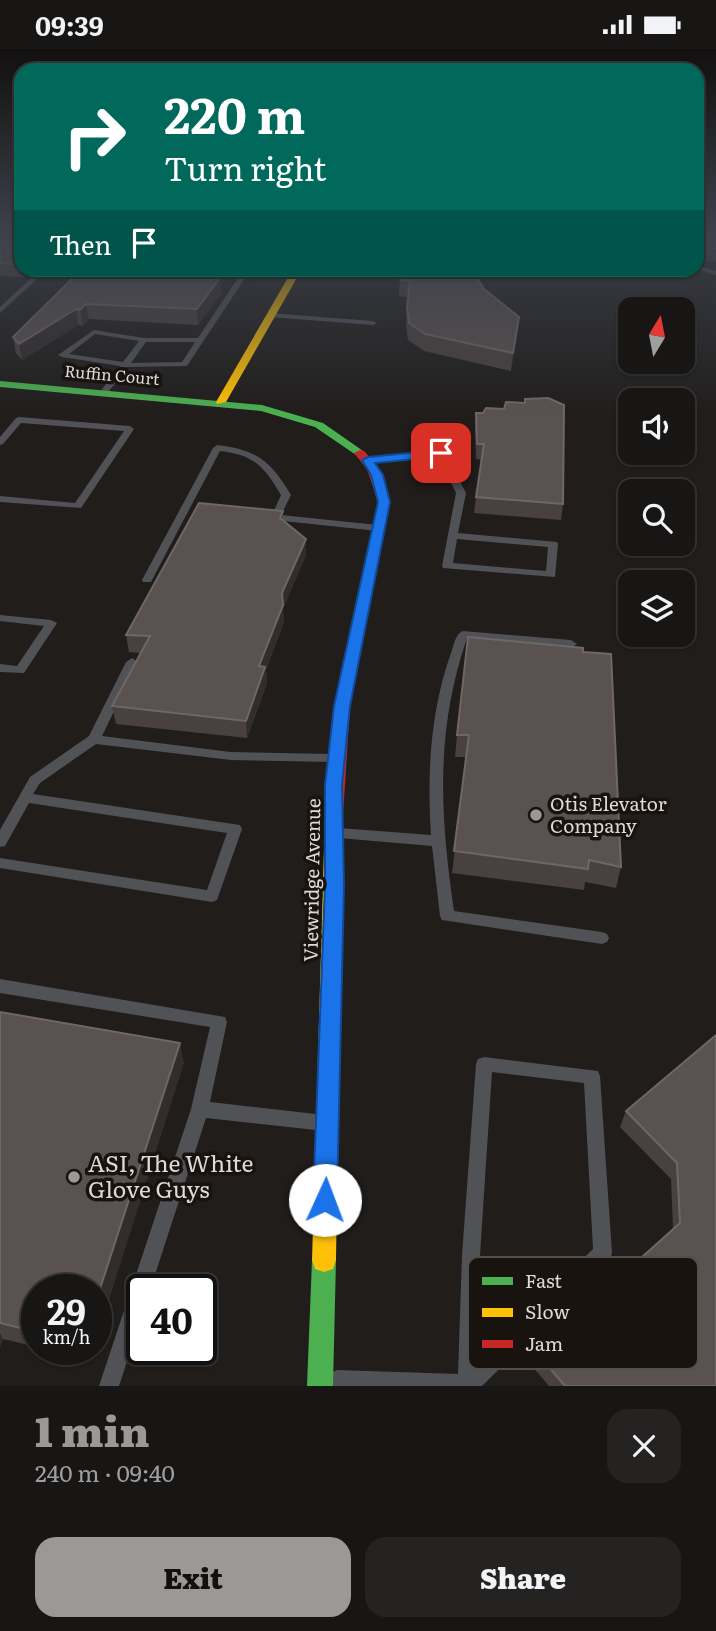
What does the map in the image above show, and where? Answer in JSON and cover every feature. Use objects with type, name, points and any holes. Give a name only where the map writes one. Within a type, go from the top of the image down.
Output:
[{"type":"street","points":[[285,290],[221,402],[249,405],[318,424],[368,460]]},
{"type":"street","name":"Ruffin Court","points":[[0,384],[221,402]]},
{"type":"street","name":"Viewridge Avenue","points":[[320,1383],[336,758],[342,706],[384,502],[377,475],[368,460]]},
{"type":"lane","points":[[0,311],[4,303],[19,290]]},
{"type":"lane","points":[[200,341],[144,340],[94,332],[62,355],[125,365],[184,364],[200,341],[234,290]]},
{"type":"lane","points":[[271,315],[373,323]]},
{"type":"lane","points":[[104,392],[144,340]]},
{"type":"lane","points":[[0,442],[19,420],[130,429],[78,506],[0,499]]},
{"type":"lane","points":[[147,580],[217,448],[246,451],[270,467],[286,495],[275,518]]},
{"type":"lane","points":[[368,460],[441,453],[461,493],[447,566],[551,575],[553,544],[453,536]]},
{"type":"lane","points":[[185,510],[198,511]]},
{"type":"lane","points":[[249,516],[378,528]]},
{"type":"lane","points":[[0,618],[51,623],[20,670],[0,668]]},
{"type":"lane","points":[[571,644],[463,634],[451,664],[436,738],[436,841],[447,916],[602,938]]},
{"type":"lane","points":[[0,842],[35,780],[94,739],[132,662]]},
{"type":"lane","points":[[94,739],[231,756],[336,758]]},
{"type":"lane","points":[[0,863],[212,896],[234,829],[25,798]]},
{"type":"lane","points":[[334,833],[436,841]]},
{"type":"lane","points":[[0,986],[219,1022],[200,1109],[109,1386]]},
{"type":"lane","points":[[471,1257],[484,1064],[592,1076],[603,1253],[599,1257]]},
{"type":"lane","points":[[200,1109],[327,1123]]},
{"type":"lane","points":[[320,1383],[468,1385],[484,1369]]},
{"type":"building","points":[[60,290],[211,290],[197,309],[86,304],[19,344],[13,337]]},
{"type":"building","points":[[409,290],[486,290],[519,317],[513,353],[425,334],[409,323]]},
{"type":"building","points":[[548,398],[564,405],[563,504],[476,497],[484,444],[477,444],[476,413],[483,413],[486,408],[504,409],[506,402],[525,403],[525,399]]},
{"type":"building","points":[[199,503],[283,511],[280,518],[306,539],[282,593],[283,605],[259,666],[265,667],[246,721],[112,706],[150,636],[126,635]]},
{"type":"building","name":"Otis Elevator Company","points":[[468,637],[583,648],[583,652],[611,654],[621,867],[589,860],[588,869],[454,851],[469,735],[457,735]]},
{"type":"building","name":"ASI, The White Glove Guys","points":[[0,1012],[180,1043],[105,1274],[21,1274],[21,1328],[0,1323]]},
{"type":"building","points":[[716,1035],[716,1386],[565,1386],[550,1369],[698,1369],[698,1257],[642,1257],[680,1223],[677,1163],[626,1111]]},
{"type":"traffic: fast","points":[[0,384],[262,408],[319,425],[360,453]]},
{"type":"traffic: fast","points":[[320,1386],[324,1260]]},
{"type":"traffic: slow","points":[[221,402],[286,290]]},
{"type":"traffic: slow","points":[[324,1260],[334,815]]},
{"type":"traffic: jam","points":[[334,815],[342,706],[384,502],[373,468],[360,453]]},
{"type":"place","name":"Otis Elevator Company","points":[[536,815]]},
{"type":"place","name":"ASI, The White Glove Guys","points":[[74,1177]]},
{"type":"route","points":[[325,1200],[334,884],[334,785],[342,706],[384,502],[377,475],[368,460],[441,453]]}]
